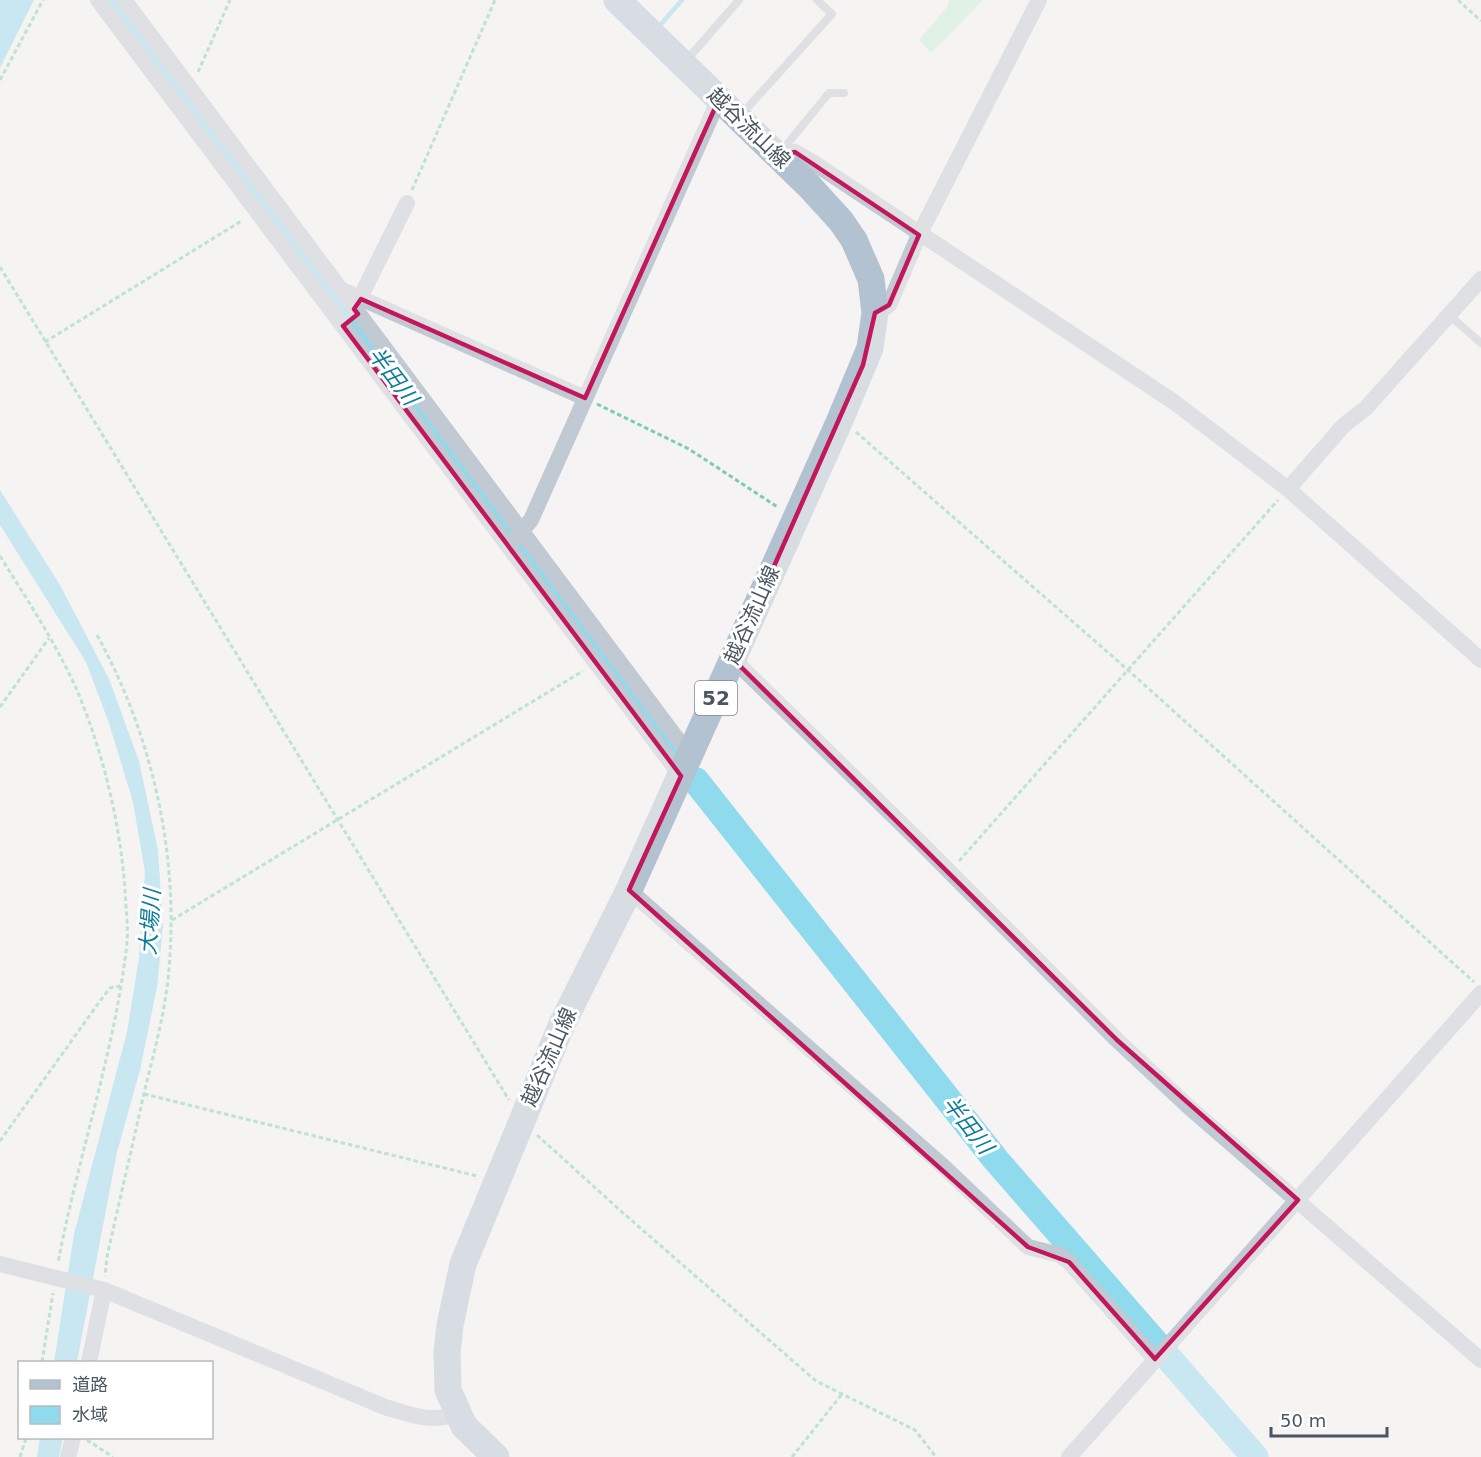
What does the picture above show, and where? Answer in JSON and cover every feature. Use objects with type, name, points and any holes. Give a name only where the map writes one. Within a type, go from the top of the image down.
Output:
[{"type":"main road","name":"越谷流山線","points":[[496,1457],[475,1439],[457,1414],[446,1378],[450,1325],[464,1264],[562,1024],[629,890],[840,420],[870,348],[875,313],[871,279],[854,240],[828,205],[787,156],[739,118],[617,0]]},
{"type":"street","points":[[98,0],[257,212],[353,314],[585,398]]},
{"type":"street","points":[[124,0],[338,288],[353,314],[514,540],[685,766]]},
{"type":"street","points":[[875,313],[888,305],[920,235],[1040,0]]},
{"type":"street","points":[[514,540],[531,520],[719,99]]},
{"type":"street","points":[[787,156],[853,188],[920,235],[1174,402],[1288,489],[1481,660]]},
{"type":"street","points":[[353,314],[406,203]]},
{"type":"street","points":[[1288,489],[1344,425],[1366,408],[1481,279]]},
{"type":"street","points":[[514,540],[594,663],[685,766]]},
{"type":"street","points":[[733,659],[1157,1078],[1481,1360]]},
{"type":"street","points":[[629,890],[944,1167],[1028,1248],[1060,1255],[1069,1262],[1159,1354]]},
{"type":"street","points":[[1069,1457],[1481,993]]},
{"type":"street","points":[[0,1264],[100,1289],[249,1348],[386,1407],[421,1418],[442,1419],[457,1414]]},
{"type":"street","points":[[89,1361],[100,1289]]},
{"type":"street","points":[[68,1457],[72,1439]]},
{"type":"lane","points":[[683,64],[739,0]]},
{"type":"lane","points":[[739,118],[832,14],[817,0]]},
{"type":"lane","points":[[787,156],[788,143],[830,93],[844,93]]},
{"type":"lane","points":[[1449,315],[1481,343]]},
{"type":"path","points":[[0,80],[44,0]]},
{"type":"path","points":[[189,86],[194,81],[230,0]]},
{"type":"path","points":[[406,203],[495,0]]},
{"type":"path","points":[[1458,0],[1481,21]]},
{"type":"path","points":[[45,342],[257,212]]},
{"type":"path","points":[[0,267],[521,1120],[816,1381],[915,1430],[936,1457]]},
{"type":"path","points":[[585,398],[689,449],[796,518]]},
{"type":"path","points":[[840,420],[855,430],[1128,670],[1481,988]]},
{"type":"path","points":[[950,871],[1288,489]]},
{"type":"path","points":[[0,556],[50,637],[79,696],[106,779],[124,859],[128,940],[115,1021],[71,1196],[42,1361]]},
{"type":"path","points":[[97,635],[117,671],[156,785],[166,848],[172,920],[163,1015],[100,1289]]},
{"type":"path","points":[[0,707],[50,637]]},
{"type":"path","points":[[172,920],[594,663]]},
{"type":"path","points":[[0,1141],[110,988],[120,986]]},
{"type":"path","points":[[144,1094],[496,1181]]},
{"type":"path","points":[[792,1457],[842,1394]]},
{"type":"path","points":[[20,1457],[25,1439]]},
{"type":"path","points":[[87,1439],[113,1457]]},
{"type":"highlighted area","points":[[719,99],[778,155],[795,152],[919,235],[889,305],[875,313],[863,365],[733,659],[1117,1040],[1298,1200],[1155,1359],[1069,1262],[1028,1247],[629,890],[681,776],[343,326],[358,314],[354,309],[361,299],[585,398]]},
{"type":"green space","points":[[949,0],[983,0],[931,53],[919,40],[948,6]]},
{"type":"water","points":[[0,0],[34,0],[0,68]]},
{"type":"water","name":"大場川","points":[[0,490],[60,585],[109,679],[139,761],[158,850],[163,926],[157,987],[140,1070],[117,1152],[77,1361],[54,1361],[74,1234],[127,1032],[139,958],[145,872],[133,802],[109,723],[86,662],[0,525]]},
{"type":"water","points":[[40,1439],[63,1439],[59,1457],[37,1457]]},
{"type":"waterway","name":"半田川","points":[[112,0],[673,751]]},
{"type":"waterway","points":[[662,23],[682,0]]},
{"type":"waterway","name":"半田川","points":[[696,781],[996,1160],[1255,1457]]}]
